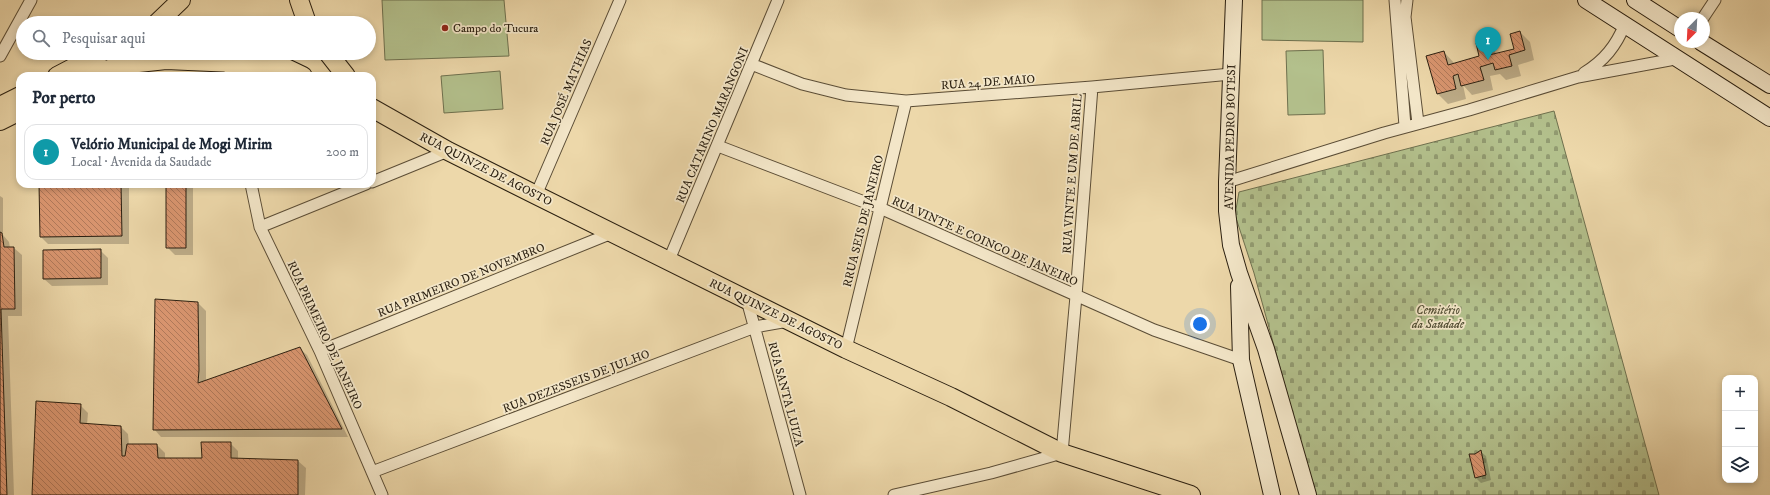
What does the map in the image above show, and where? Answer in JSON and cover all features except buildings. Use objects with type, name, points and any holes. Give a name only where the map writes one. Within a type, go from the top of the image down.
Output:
[{"type":"main road","points":[[165,16],[181,0]]},
{"type":"main road","points":[[299,0],[305,16]]},
{"type":"main road","name":"AVENIDA PEDRO BOTESI","points":[[1234,0],[1227,182],[1227,211],[1231,245],[1239,273],[1266,350],[1308,495]]},
{"type":"main road","points":[[1586,0],[1625,24],[1675,59],[1770,118]]},
{"type":"main road","points":[[1635,0],[1674,25]]},
{"type":"main road","points":[[1710,48],[1770,85]]},
{"type":"main road","points":[[65,72],[88,60]]},
{"type":"main road","points":[[103,72],[133,60]]},
{"type":"main road","points":[[181,60],[230,70],[279,60]]},
{"type":"main road","points":[[285,60],[299,72]]},
{"type":"main road","points":[[333,60],[343,72]]},
{"type":"main road","points":[[0,121],[11,102]]},
{"type":"main road","name":"RUA QUINZE DE AGOSTO","points":[[376,111],[448,151],[612,233],[846,348],[951,397],[1062,453],[1192,495]]},
{"type":"main road","name":"AVENIDA PEDRO BOTESI","points":[[1239,273],[1241,360],[1272,495]]},
{"type":"street","points":[[23,16],[32,0]]},
{"type":"street","name":"RUA JOSÉ MATHIAS","points":[[536,195],[620,0]]},
{"type":"street","name":"RUA CATARINO MARANGONI","points":[[669,260],[778,0]]},
{"type":"street","points":[[1395,0],[1405,126]]},
{"type":"street","points":[[1406,0],[1405,17],[1418,123]]},
{"type":"street","points":[[1707,12],[1715,0]]},
{"type":"street","points":[[1578,77],[1597,65],[1609,54],[1619,38],[1625,24]]},
{"type":"street","points":[[0,56],[16,28]]},
{"type":"street","points":[[1227,182],[1405,126],[1469,110],[1578,77],[1675,59]]},
{"type":"street","name":"RUA 24 DE MAIO","points":[[751,64],[802,84],[846,95],[906,100],[1092,87],[1231,74]]},
{"type":"street","name":"RUA VINTE E UM DE ABRIL","points":[[1062,453],[1092,87]]},
{"type":"street","name":"RRUA SEIS DE JANEIRO","points":[[846,348],[906,100]]},
{"type":"street","name":"RUA VINTE E COINCO DE JANEIRO","points":[[718,146],[880,208],[1154,330],[1241,360]]},
{"type":"street","points":[[376,180],[448,151]]},
{"type":"street","name":"RUA PRIMEIRO DE JANEIRO","points":[[252,188],[260,227],[320,351],[382,495]]},
{"type":"street","points":[[260,227],[356,188]]},
{"type":"street","name":"RUA PRIMEIRO DE NOVEMBRO","points":[[320,351],[612,233]]},
{"type":"street","name":"RUA SANTA LUIZA","points":[[747,300],[800,495]]},
{"type":"street","name":"RUA DEZESSEIS DE JULHO","points":[[372,472],[755,327],[790,320]]},
{"type":"street","points":[[894,495],[991,473],[1062,453]]},
{"type":"green space","name":"Campo do Tucura","points":[[382,0],[504,0],[509,56],[385,60]]},
{"type":"green space","points":[[1262,0],[1363,0],[1363,42],[1262,40]]},
{"type":"green space","points":[[1323,50],[1325,114],[1288,115],[1286,51]]},
{"type":"green space","points":[[500,71],[503,109],[444,113],[441,76]]},
{"type":"green space","name":"Cemitério da Saudade","points":[[1554,111],[1659,495],[1315,495],[1254,273],[1235,215],[1239,192]]},
{"type":"place","name":"Campo do Tucura","points":[[445,28]]},
{"type":"place","name":"Velório Municipal de Mogi Mirim","points":[[1488,60]]}]
